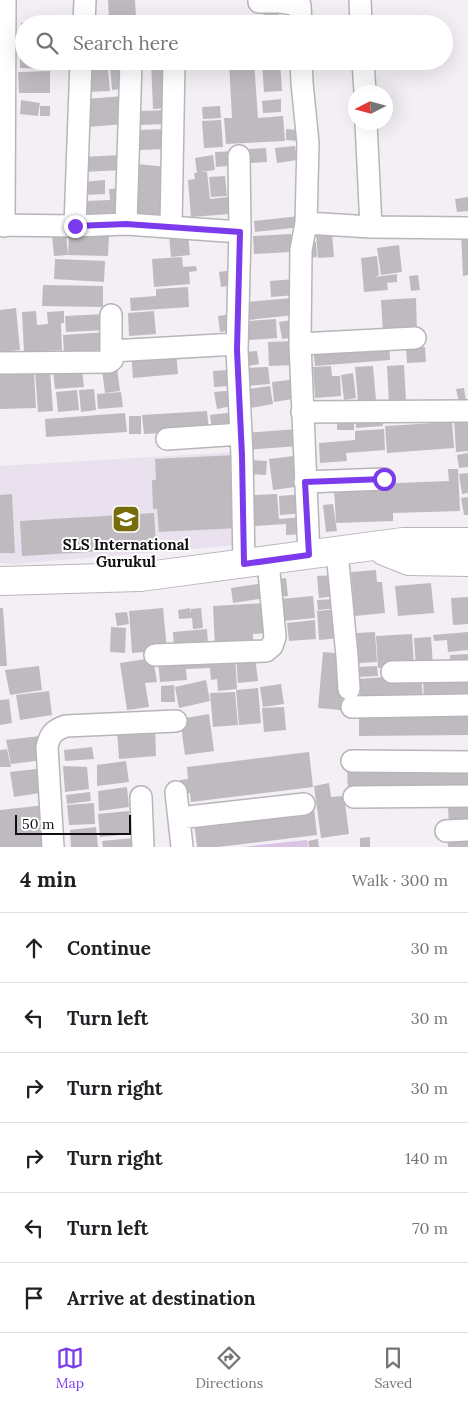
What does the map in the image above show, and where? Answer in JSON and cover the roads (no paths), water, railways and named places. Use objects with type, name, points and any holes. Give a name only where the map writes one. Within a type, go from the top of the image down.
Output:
[{"type":"main road","points":[[0,581],[140,577],[403,542],[468,542]]},
{"type":"main road","points":[[374,547],[409,561],[468,562]]},
{"type":"street","points":[[5,0],[2,225],[75,226],[126,224],[240,232]]},
{"type":"street","points":[[84,15],[85,0]]},
{"type":"street","points":[[259,0],[259,2],[280,2],[300,5],[301,15]]},
{"type":"street","points":[[360,0],[361,15]]},
{"type":"street","points":[[75,226],[81,70]]},
{"type":"street","points":[[126,224],[131,70]]},
{"type":"street","points":[[171,228],[174,70]]},
{"type":"street","points":[[301,70],[308,143],[306,223],[301,250],[300,344],[309,555]]},
{"type":"street","points":[[364,70],[365,85]]},
{"type":"street","points":[[366,130],[371,227]]},
{"type":"street","points":[[155,655],[266,651],[272,646],[275,637],[256,562],[241,434],[237,344],[240,232],[239,156]]},
{"type":"street","points":[[306,223],[371,227],[468,228]]},
{"type":"street","points":[[0,363],[109,362],[112,360],[111,315]]},
{"type":"street","points":[[300,344],[415,338]]},
{"type":"street","points":[[111,351],[237,344]]},
{"type":"street","points":[[302,412],[468,411]]},
{"type":"street","points":[[167,439],[241,434]]},
{"type":"street","points":[[305,482],[384,479]]},
{"type":"street","points":[[337,552],[348,656],[350,698],[468,705]]},
{"type":"street","points":[[392,672],[468,671]]},
{"type":"street","points":[[53,847],[47,746],[49,737],[55,729],[66,726],[176,721]]},
{"type":"street","points":[[352,761],[468,762]]},
{"type":"street","points":[[176,792],[182,847]]},
{"type":"street","points":[[354,797],[468,796]]},
{"type":"street","points":[[141,797],[144,847]]},
{"type":"street","points":[[179,818],[304,804]]},
{"type":"street","points":[[446,831],[468,830]]},
{"type":"place","name":"SLS International Gurukul","points":[[126,519]]}]
